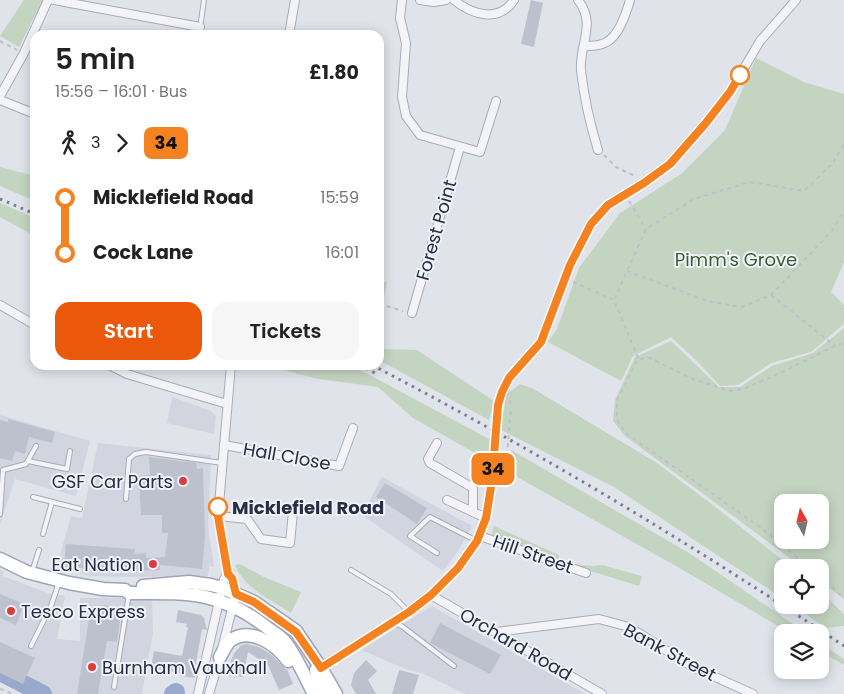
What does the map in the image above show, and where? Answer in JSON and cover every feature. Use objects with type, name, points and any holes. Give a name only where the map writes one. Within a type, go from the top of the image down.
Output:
[{"type":"main road","points":[[0,559],[32,573],[103,589],[222,594],[234,599],[254,602],[296,632],[336,694]]},
{"type":"main road","points":[[234,599],[249,614],[285,642],[312,694]]},
{"type":"main road","points":[[220,657],[230,641],[244,635],[260,638],[280,649],[303,679]]},
{"type":"main road","points":[[319,669],[323,694]]},
{"type":"street","points":[[34,30],[48,0]]},
{"type":"street","points":[[54,0],[195,30]]},
{"type":"street","points":[[290,30],[295,0]]},
{"type":"street","points":[[402,0],[400,18],[406,43],[402,97],[406,116],[420,135],[480,152],[496,101]]},
{"type":"street","points":[[420,0],[434,2],[446,0]]},
{"type":"street","points":[[454,0],[464,9],[490,14],[502,13],[514,0]]},
{"type":"street","points":[[578,0],[588,20],[585,46],[581,60],[583,87],[587,114],[598,150]]},
{"type":"street","points":[[585,46],[602,44],[612,37],[622,22],[630,0]]},
{"type":"street","points":[[303,679],[409,612],[431,595],[458,568],[478,538],[486,518],[492,481],[498,405],[509,378],[541,342],[565,279],[591,224],[608,205],[644,183],[670,164],[730,92],[760,41],[796,0]]},
{"type":"street","points":[[0,96],[30,40]]},
{"type":"street","points":[[0,100],[30,112]]},
{"type":"street","name":"Forest Point","points":[[412,313],[460,147]]},
{"type":"street","points":[[0,305],[30,322]]},
{"type":"street","points":[[119,370],[228,404]]},
{"type":"street","points":[[209,694],[234,599],[232,578],[228,574],[218,516],[231,370]]},
{"type":"street","name":"Hall Close","points":[[224,445],[340,466],[353,428]]},
{"type":"street","points":[[437,443],[428,458],[430,463],[473,488],[473,512]]},
{"type":"street","points":[[447,500],[486,518]]},
{"type":"street","points":[[218,516],[247,519],[261,539],[290,544],[293,512]]},
{"type":"street","name":"Hill Street","points":[[478,538],[586,573]]},
{"type":"street","points":[[198,694],[224,579],[228,574]]},
{"type":"street","name":"Orchard Road","points":[[431,595],[602,694]]},
{"type":"street","name":"Bank Street","points":[[496,632],[599,619],[629,627],[693,667],[753,694]]},
{"type":"lane","points":[[200,30],[204,0]]},
{"type":"lane","points":[[0,514],[3,470],[26,464],[36,446]]},
{"type":"lane","points":[[28,461],[67,469],[70,451]]},
{"type":"lane","points":[[126,499],[130,459],[135,454],[146,452],[222,463]]},
{"type":"lane","points":[[34,497],[80,509]]},
{"type":"lane","points":[[43,534],[52,502]]},
{"type":"lane","points":[[437,553],[410,536],[430,517],[478,538]]},
{"type":"lane","points":[[32,573],[39,550]]},
{"type":"lane","points":[[351,570],[391,594],[409,612]]},
{"type":"lane","points":[[31,646],[51,606],[60,580]]},
{"type":"lane","points":[[114,687],[128,590]]},
{"type":"lane","points":[[393,622],[403,627],[454,666]]},
{"type":"path","points":[[0,41],[24,53]]},
{"type":"path","points":[[614,300],[646,228],[694,199],[750,182],[804,191],[832,164],[844,144]]},
{"type":"path","points":[[598,150],[616,167],[644,183]]},
{"type":"path","points":[[625,194],[646,228]]},
{"type":"path","points":[[627,271],[707,301],[741,307],[771,295],[832,232],[844,210]]},
{"type":"path","points":[[565,279],[614,300],[638,359],[618,400],[617,420],[627,434],[760,527],[799,559]]},
{"type":"path","points":[[771,295],[835,346]]},
{"type":"path","points":[[384,305],[412,313]]},
{"type":"path","points":[[638,359],[650,358],[693,379],[730,391],[746,388],[844,343]]},
{"type":"path","points":[[507,455],[511,407]]},
{"type":"path","points":[[829,585],[844,598]]},
{"type":"path","points":[[0,689],[13,694]]},
{"type":"shaded area","points":[[172,397],[211,411],[216,416],[214,434],[167,423]]},
{"type":"shaded area","points":[[0,415],[90,441],[76,496],[15,479],[0,524]]},
{"type":"shaded area","points":[[98,443],[211,455],[208,527],[214,567],[209,566],[208,576],[91,576],[56,569],[71,516],[82,518]]},
{"type":"shaded area","points":[[382,477],[472,526],[458,551],[443,571],[362,515]]},
{"type":"shaded area","points":[[0,570],[4,572],[2,576],[48,593],[65,596],[57,639],[80,641],[80,598],[152,598],[153,632],[142,694],[42,694],[0,674]]},
{"type":"shaded area","points":[[432,606],[585,694],[465,694],[424,674],[406,669],[361,650]]},
{"type":"green space","points":[[24,0],[43,0],[19,47],[0,36]]},
{"type":"green space","name":"Pimm's Grove","points":[[756,58],[804,82],[844,94],[844,262],[831,292],[844,305],[844,324],[811,352],[771,363],[738,385],[720,386],[671,337],[633,356],[621,381],[548,342],[557,329],[579,268],[620,213],[681,174],[725,130]]},
{"type":"green space","points":[[0,167],[30,175],[30,199],[0,186]]},
{"type":"green space","points":[[0,203],[30,216],[30,233],[0,217]]},
{"type":"green space","points":[[384,282],[387,282],[384,298]]},
{"type":"green space","points":[[844,328],[844,599],[829,588],[829,559],[791,559],[778,549],[829,549],[829,494],[774,494],[774,546],[625,436],[613,421],[615,400],[635,357],[671,341],[719,387],[740,387],[772,366],[813,353]]},
{"type":"green space","points":[[384,349],[417,350],[494,401],[489,420],[384,363]]},
{"type":"green space","points":[[282,370],[360,370],[491,440],[489,461],[413,418],[378,387],[319,379]]},
{"type":"green space","points":[[520,384],[532,388],[657,463],[781,559],[774,559],[774,593],[614,487],[501,430],[506,395]]},
{"type":"green space","points":[[511,450],[689,553],[774,611],[774,614],[779,614],[793,624],[774,624],[683,570],[510,473]]},
{"type":"green space","points":[[494,526],[559,555],[559,558],[491,535]]},
{"type":"green space","points":[[240,564],[264,577],[301,592],[291,613],[245,581],[235,565]]},
{"type":"green space","points":[[572,564],[602,565],[642,576],[639,586]]},
{"type":"green space","points":[[829,600],[844,614],[844,626],[829,628],[829,624],[820,624],[805,614],[829,614]]},
{"type":"green space","points":[[829,649],[844,659],[844,665],[829,656]]},
{"type":"building","points":[[531,0],[543,3],[534,47],[521,44]]},
{"type":"building","points":[[8,419],[55,432],[52,443],[29,437],[25,454],[15,451],[12,461],[0,458],[0,420],[8,422]]},
{"type":"building","points":[[149,457],[196,463],[197,469],[203,468],[205,535],[202,569],[160,565],[160,570],[130,571],[64,567],[66,544],[135,549],[134,554],[146,553],[146,558],[165,557],[168,533],[162,533],[162,515],[141,515],[139,476],[150,475]]},
{"type":"building","points":[[385,483],[427,508],[417,524],[376,497]]},
{"type":"building","name":"Tesco Express","points":[[0,594],[24,604],[16,625],[0,618]]},
{"type":"building","name":"Burnham Vauxhall","points":[[106,605],[121,613],[117,642],[107,641],[98,694],[77,694],[91,607]]},
{"type":"building","points":[[178,610],[201,615],[204,618],[207,630],[202,629],[195,678],[180,676],[180,673],[151,668],[154,651],[182,656],[188,627],[186,627],[187,624],[176,622]]},
{"type":"building","points":[[440,623],[501,655],[490,674],[430,643]]},
{"type":"building","points":[[0,642],[35,658],[23,684],[0,673]]},
{"type":"building","points":[[247,644],[259,647],[272,655],[287,669],[293,684],[279,690],[268,665],[248,652],[243,677],[228,675],[234,653],[239,646]]},
{"type":"building","points":[[366,660],[377,671],[368,680],[376,694],[356,694],[351,685],[354,673]]},
{"type":"building","points":[[399,670],[419,675],[413,694],[392,694]]},
{"type":"waterway","points":[[0,672],[43,694]]},
{"type":"railway","points":[[0,199],[30,212]]},
{"type":"railway","points":[[369,370],[377,374]]},
{"type":"railway","points":[[382,370],[493,430],[612,499],[729,571],[844,646]]},
{"type":"bus line","name":"34","points":[[218,507],[228,574],[232,578],[236,594],[254,602],[296,632],[321,668],[409,612],[431,595],[458,568],[480,536],[486,518],[492,481],[498,405],[502,392],[509,378],[541,342],[570,265],[591,224],[608,205],[644,183],[670,164],[705,124],[730,92],[740,75]]},
{"type":"place","name":"GSF Car Parts","points":[[183,481]]},
{"type":"place","name":"Micklefield Road","points":[[218,507]]},
{"type":"place","name":"Eat Nation","points":[[153,564]]},
{"type":"place","name":"Tesco Express","points":[[11,611]]},
{"type":"place","name":"Burnham Vauxhall","points":[[92,667]]}]
